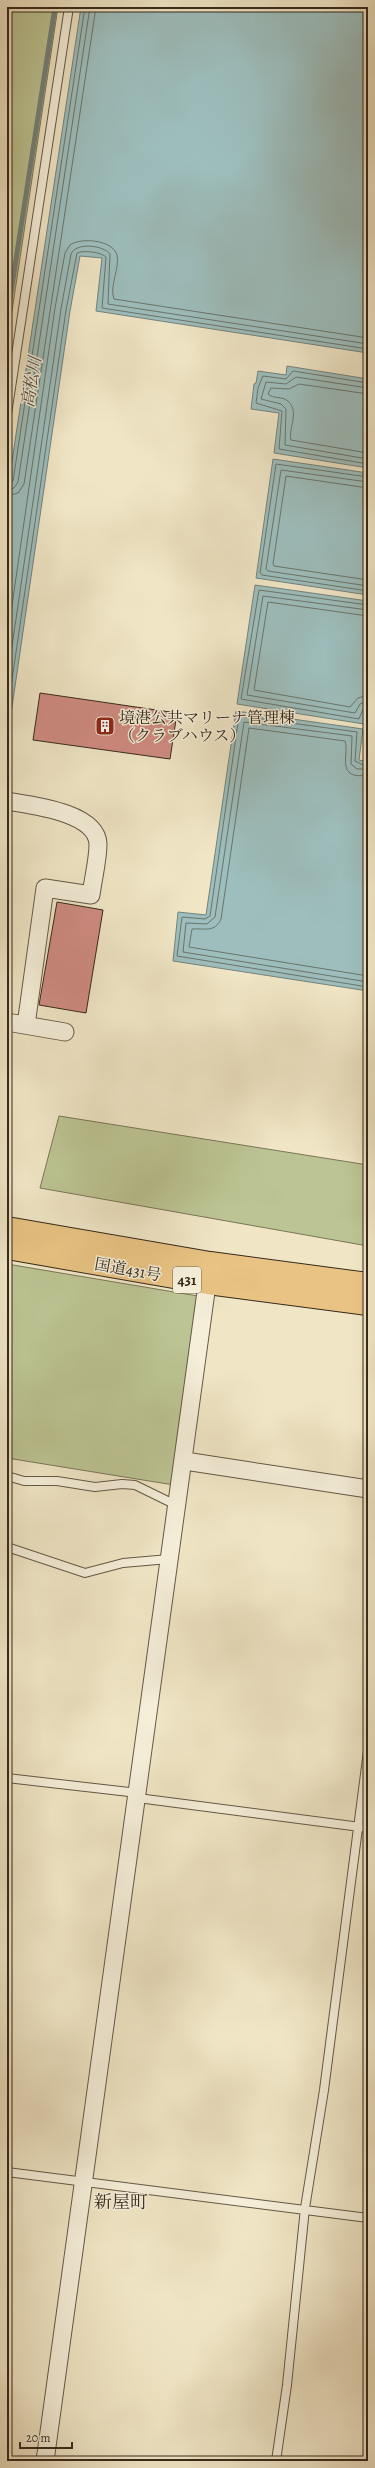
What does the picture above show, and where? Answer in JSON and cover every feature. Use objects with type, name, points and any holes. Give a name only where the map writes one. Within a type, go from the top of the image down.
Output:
[{"type":"highway","name":"国道431号","points":[[7,1228],[209,1273],[368,1304]]},
{"type":"highway","name":"国道431号","points":[[7,1248],[209,1273],[368,1284]]},
{"type":"street","points":[[7,801],[75,816],[90,826],[98,842],[91,895],[45,888],[26,1025]]},
{"type":"street","points":[[7,1022],[65,1032]]},
{"type":"street","points":[[45,2461],[138,1796],[169,1559],[185,1461],[209,1273]]},
{"type":"street","points":[[185,1461],[368,1489]]},
{"type":"lane","points":[[7,414],[69,7]]},
{"type":"lane","points":[[7,1476],[24,1480],[57,1481],[95,1487],[122,1484],[135,1485],[178,1506]]},
{"type":"lane","points":[[7,1547],[85,1573],[123,1563],[169,1559]]},
{"type":"lane","points":[[276,2461],[287,2385],[305,2208],[324,2090],[368,1752]]},
{"type":"lane","points":[[7,1778],[368,1828]]},
{"type":"lane","points":[[7,2172],[305,2208],[368,2218]]},
{"type":"green space","points":[[7,7],[58,7],[7,344]]},
{"type":"green space","points":[[59,1116],[368,1165],[368,1246],[40,1188]]},
{"type":"green space","points":[[7,1264],[198,1296],[174,1485],[7,1458]]},
{"type":"water","name":"高松川","points":[[81,7],[368,7],[368,353],[96,311],[102,258],[80,256],[70,311],[7,741],[7,494]]},
{"type":"water","points":[[287,366],[368,379],[368,468],[274,453],[279,413],[251,409],[254,384],[256,383],[258,371],[286,375]]},
{"type":"water","points":[[273,459],[368,473],[368,595],[256,578]]},
{"type":"water","points":[[255,585],[368,601],[368,699],[364,724],[237,704]]},
{"type":"water","points":[[236,711],[363,729],[359,760],[364,761],[368,738],[368,991],[173,961],[178,912],[206,915]]},
{"type":"building","name":"境港公共マリーナ管理棟 （クラブハウス）","points":[[40,693],[177,713],[170,759],[33,740]]},
{"type":"building","points":[[57,902],[103,910],[86,1013],[39,1005]]},
{"type":"waterway","points":[[7,318],[55,7]]},
{"type":"place","name":"境港公共マリーナ管理棟 （クラブハウス）","points":[[105,726]]},
{"type":"district","name":"新屋町","points":[[121,2202]]}]
